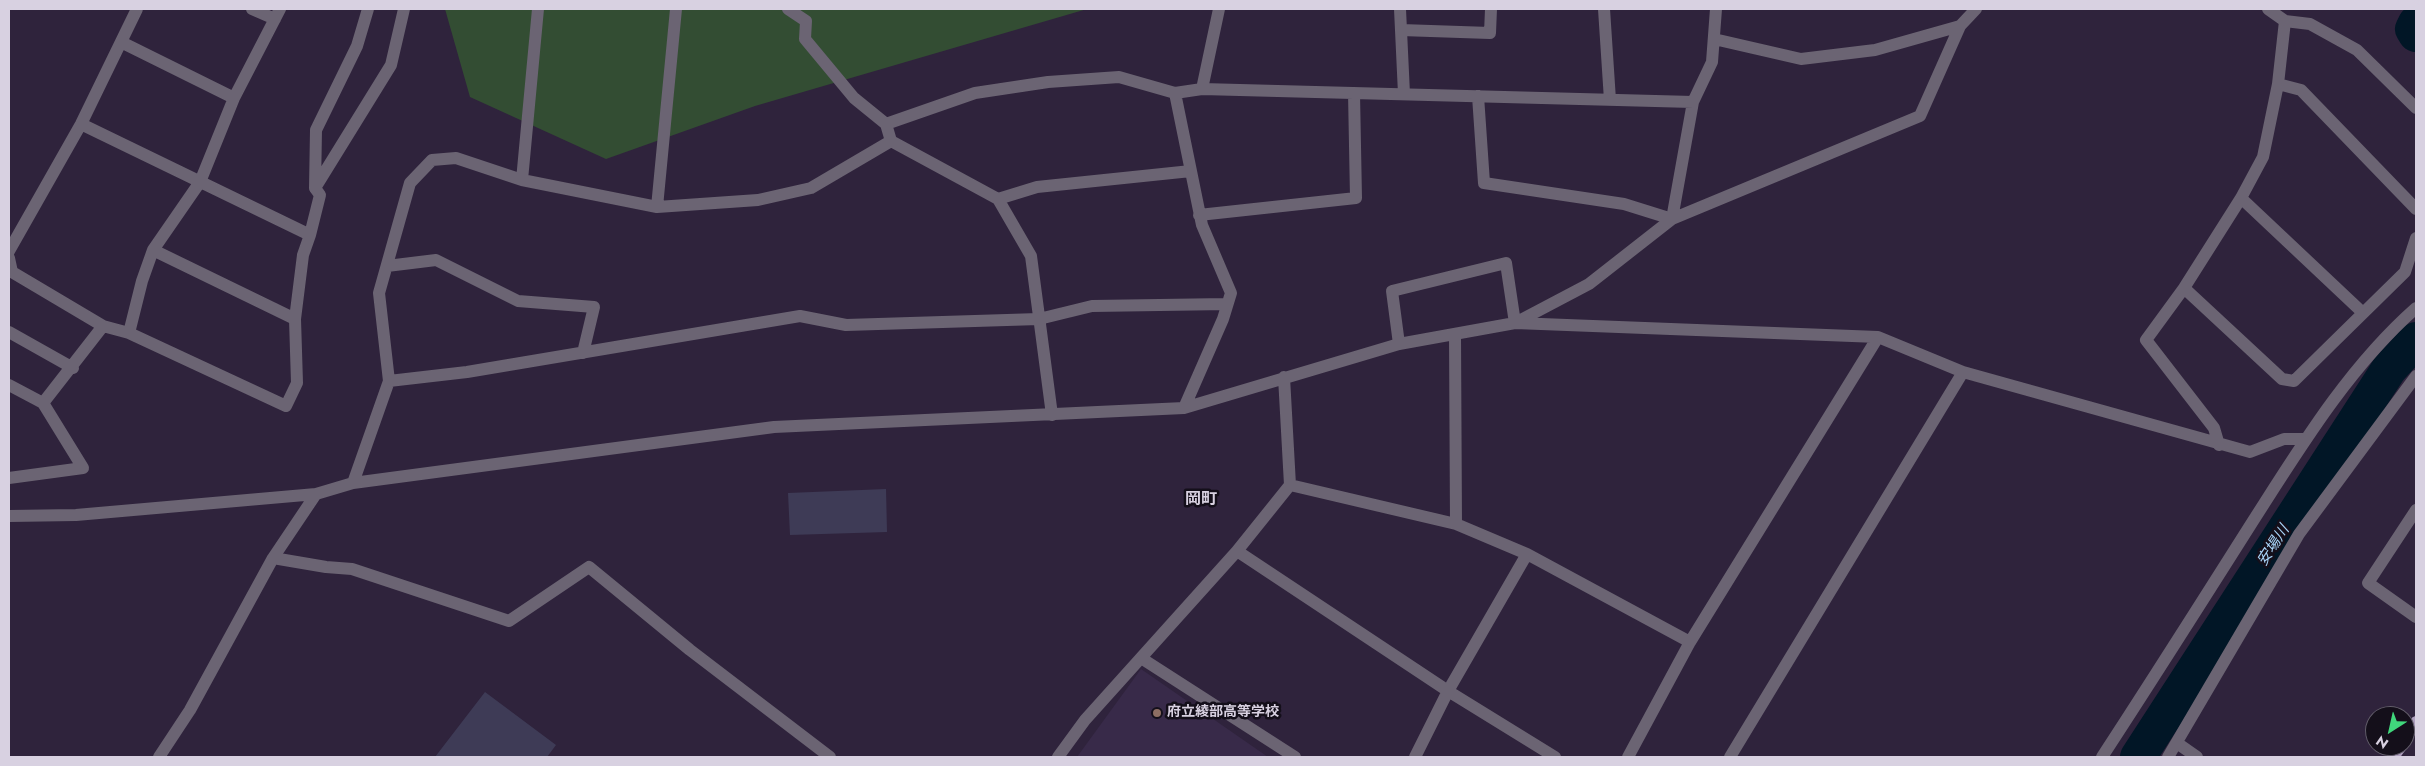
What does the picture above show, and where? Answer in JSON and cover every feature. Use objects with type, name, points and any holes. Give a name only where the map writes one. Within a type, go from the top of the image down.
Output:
[{"type":"street","points":[[9,251],[81,124],[137,9]]},
{"type":"street","points":[[129,333],[142,281],[153,250],[200,182],[234,98],[277,14],[252,9]]},
{"type":"street","points":[[9,258],[12,272],[103,326],[129,333],[286,406],[297,383],[295,318],[303,255],[320,195],[316,188],[316,130],[357,46],[368,9]]},
{"type":"street","points":[[316,188],[391,65],[404,9]]},
{"type":"street","points":[[522,180],[538,9]]},
{"type":"street","points":[[657,207],[676,9]]},
{"type":"street","points":[[788,9],[806,21],[805,39],[854,98],[886,124],[891,141],[998,199],[1031,256],[1052,415]]},
{"type":"street","points":[[1202,88],[1219,9]]},
{"type":"street","points":[[1400,9],[1404,94]]},
{"type":"street","points":[[1401,30],[1490,33],[1491,9]]},
{"type":"street","points":[[1604,9],[1610,100]]},
{"type":"street","points":[[1672,219],[1693,102],[1712,62],[1716,9]]},
{"type":"street","points":[[1515,323],[1589,284],[1672,219],[1920,116],[1960,26],[1976,9]]},
{"type":"street","points":[[2268,9],[2285,21],[2310,24],[2357,50],[2416,108]]},
{"type":"street","points":[[2219,445],[2214,428],[2146,340],[2184,288],[2241,198],[2263,157],[2278,84],[2285,21]]},
{"type":"street","points":[[1714,39],[1801,58],[1875,50],[1960,26]]},
{"type":"street","points":[[121,42],[234,98]]},
{"type":"street","points":[[886,124],[976,93],[1048,82],[1120,77],[1175,93],[1202,88],[1693,102]]},
{"type":"street","points":[[2278,84],[2301,90],[2416,208]]},
{"type":"street","points":[[1175,93],[1202,225],[1231,293],[1184,408]]},
{"type":"street","points":[[1200,215],[1356,198],[1354,93]]},
{"type":"street","points":[[1478,96],[1484,183],[1624,204],[1672,219]]},
{"type":"street","points":[[81,124],[310,235]]},
{"type":"street","points":[[353,484],[389,381],[379,293],[410,183],[432,160],[456,158],[522,180],[657,207],[758,200],[810,188],[891,141]]},
{"type":"street","points":[[998,199],[1037,187],[1191,171]]},
{"type":"street","points":[[2241,198],[2362,312]]},
{"type":"street","points":[[2184,288],[2282,379],[2294,381],[2362,312],[2405,272],[2416,238]]},
{"type":"street","points":[[153,250],[295,318]]},
{"type":"street","points":[[387,266],[436,260],[518,301],[594,307],[583,353]]},
{"type":"street","points":[[1399,344],[1392,290],[1506,262],[1515,323]]},
{"type":"street","points":[[389,381],[467,372],[800,316],[846,325],[1039,319],[1092,306],[1228,304]]},
{"type":"street","points":[[2102,757],[2306,438],[2353,375],[2396,326],[2416,308]]},
{"type":"street","points":[[9,516],[76,515],[316,494],[353,484],[774,427],[1184,408],[1399,344],[1515,323],[1878,336],[1963,372],[2219,445],[2250,452],[2284,439],[2306,438]]},
{"type":"street","points":[[43,403],[73,368],[103,326]]},
{"type":"street","points":[[9,332],[73,368]]},
{"type":"street","points":[[1455,334],[1456,524]]},
{"type":"street","points":[[1628,757],[1690,642],[1878,336]]},
{"type":"street","points":[[1730,757],[1963,372]]},
{"type":"street","points":[[2168,757],[2299,534],[2416,376]]},
{"type":"street","points":[[1058,757],[1084,720],[1237,551],[1290,485],[1284,377]]},
{"type":"street","points":[[9,385],[43,403],[83,468],[9,478]]},
{"type":"street","points":[[1290,485],[1456,524],[1527,554],[1690,642]]},
{"type":"street","points":[[159,757],[190,710],[272,558],[316,494]]},
{"type":"street","points":[[2416,510],[2368,583],[2416,617]]},
{"type":"street","points":[[1237,551],[1448,691],[1555,757]]},
{"type":"street","points":[[1414,757],[1448,691],[1527,554]]},
{"type":"street","points":[[272,558],[326,567],[352,569],[509,621],[589,567],[690,650],[830,757]]},
{"type":"street","points":[[1141,658],[1295,757]]},
{"type":"street","points":[[2177,743],[2197,757]]},
{"type":"shaded area","name":"府立綾部高等学校","points":[[1141,669],[1268,757],[1077,757]]},
{"type":"green space","points":[[445,9],[1087,9],[755,106],[606,159],[470,97]]},
{"type":"building","points":[[886,489],[887,532],[790,535],[788,493]]},
{"type":"building","points":[[485,692],[556,745],[547,757],[435,757]]},
{"type":"waterway","name":"安場川","points":[[2416,23],[2413,29],[2416,34]]},
{"type":"waterway","name":"安場川","points":[[2138,757],[2389,369],[2416,340]]},
{"type":"place","name":"府立綾部高等学校","points":[[1157,713]]},
{"type":"district","name":"岡町","points":[[1201,500]]}]
